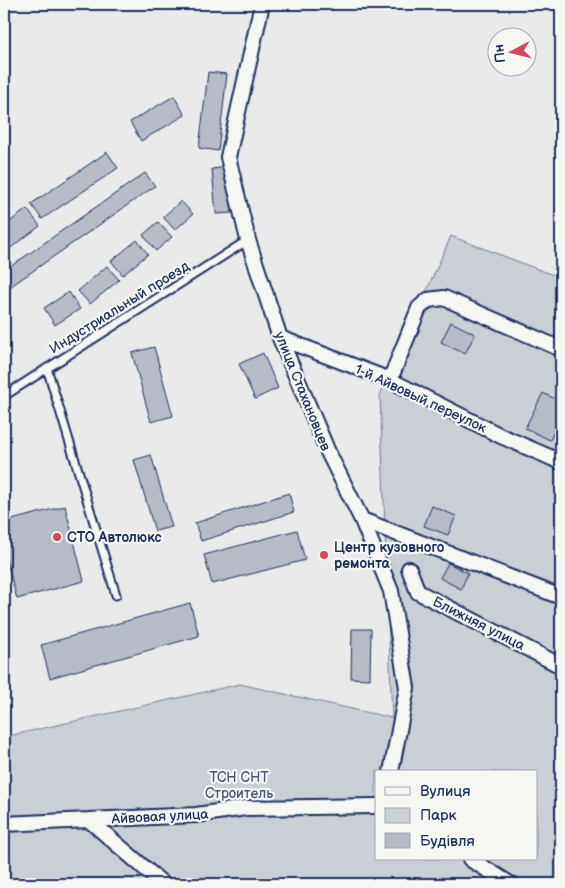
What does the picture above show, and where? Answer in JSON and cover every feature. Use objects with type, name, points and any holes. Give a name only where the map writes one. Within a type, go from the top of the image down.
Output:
[{"type":"street","name":"улица Стахановцев","points":[[262,4],[228,157],[248,240],[280,338],[328,452],[362,520],[392,591],[407,688],[391,770]]},
{"type":"street","points":[[390,380],[419,308],[428,300],[444,298],[561,349]]},
{"type":"street","name":"1-й Айвовый переулок","points":[[280,338],[390,380],[501,436],[561,462]]},
{"type":"street","points":[[362,520],[561,597]]},
{"type":"street","name":"Ближняя улица","points":[[409,569],[418,592],[561,666]]},
{"type":"street","name":"Айвовая улица","points":[[4,824],[196,815],[246,808],[375,806]]},
{"type":"street","points":[[89,820],[163,884]]},
{"type":"street","points":[[472,860],[510,884]]},
{"type":"lane","name":"Индустриальный проезд","points":[[4,396],[248,240]]},
{"type":"lane","points":[[47,368],[116,595]]},
{"type":"green space","name":"ТСН СНТ Строитель","points":[[451,236],[561,278],[561,884],[4,884],[4,737],[240,684],[392,718],[380,395]]},
{"type":"building","points":[[208,72],[227,74],[218,151],[199,148]]},
{"type":"building","points":[[174,96],[185,115],[141,141],[130,122]]},
{"type":"building","points":[[107,152],[118,168],[42,219],[31,204]]},
{"type":"building","points":[[228,167],[232,213],[216,214],[212,169]]},
{"type":"building","points":[[145,173],[155,186],[4,291],[4,271]]},
{"type":"building","points":[[181,201],[193,214],[175,230],[163,217]]},
{"type":"building","points":[[27,209],[40,226],[4,253],[4,226]]},
{"type":"building","points":[[158,222],[172,237],[156,251],[143,235]]},
{"type":"building","points":[[137,240],[148,254],[123,275],[111,261]]},
{"type":"building","points":[[107,266],[119,280],[90,304],[78,291]]},
{"type":"building","points":[[69,292],[80,309],[55,325],[44,308]]},
{"type":"building","points":[[451,322],[475,334],[465,354],[441,342]]},
{"type":"building","points":[[154,347],[173,416],[151,422],[132,353]]},
{"type":"building","points":[[263,353],[278,388],[255,399],[239,364]]},
{"type":"building","points":[[543,393],[561,402],[561,418],[550,440],[525,428]]},
{"type":"building","points":[[151,455],[172,527],[155,531],[134,460]]},
{"type":"building","points":[[289,493],[294,512],[201,541],[195,523]]},
{"type":"building","points":[[65,506],[84,581],[17,599],[4,551],[4,522]]},
{"type":"building","points":[[432,506],[456,516],[448,535],[424,526]]},
{"type":"building","points":[[297,530],[305,560],[212,584],[204,555]]},
{"type":"building","points":[[448,563],[468,573],[461,589],[440,578]]},
{"type":"building","points":[[190,603],[199,636],[50,678],[41,645]]},
{"type":"building","points":[[352,629],[371,629],[370,679],[351,678]]},
{"type":"place","name":"СТО Автолюкс","points":[[57,537]]},
{"type":"place","name":"Центр кузовного ремонта","points":[[324,555]]}]
